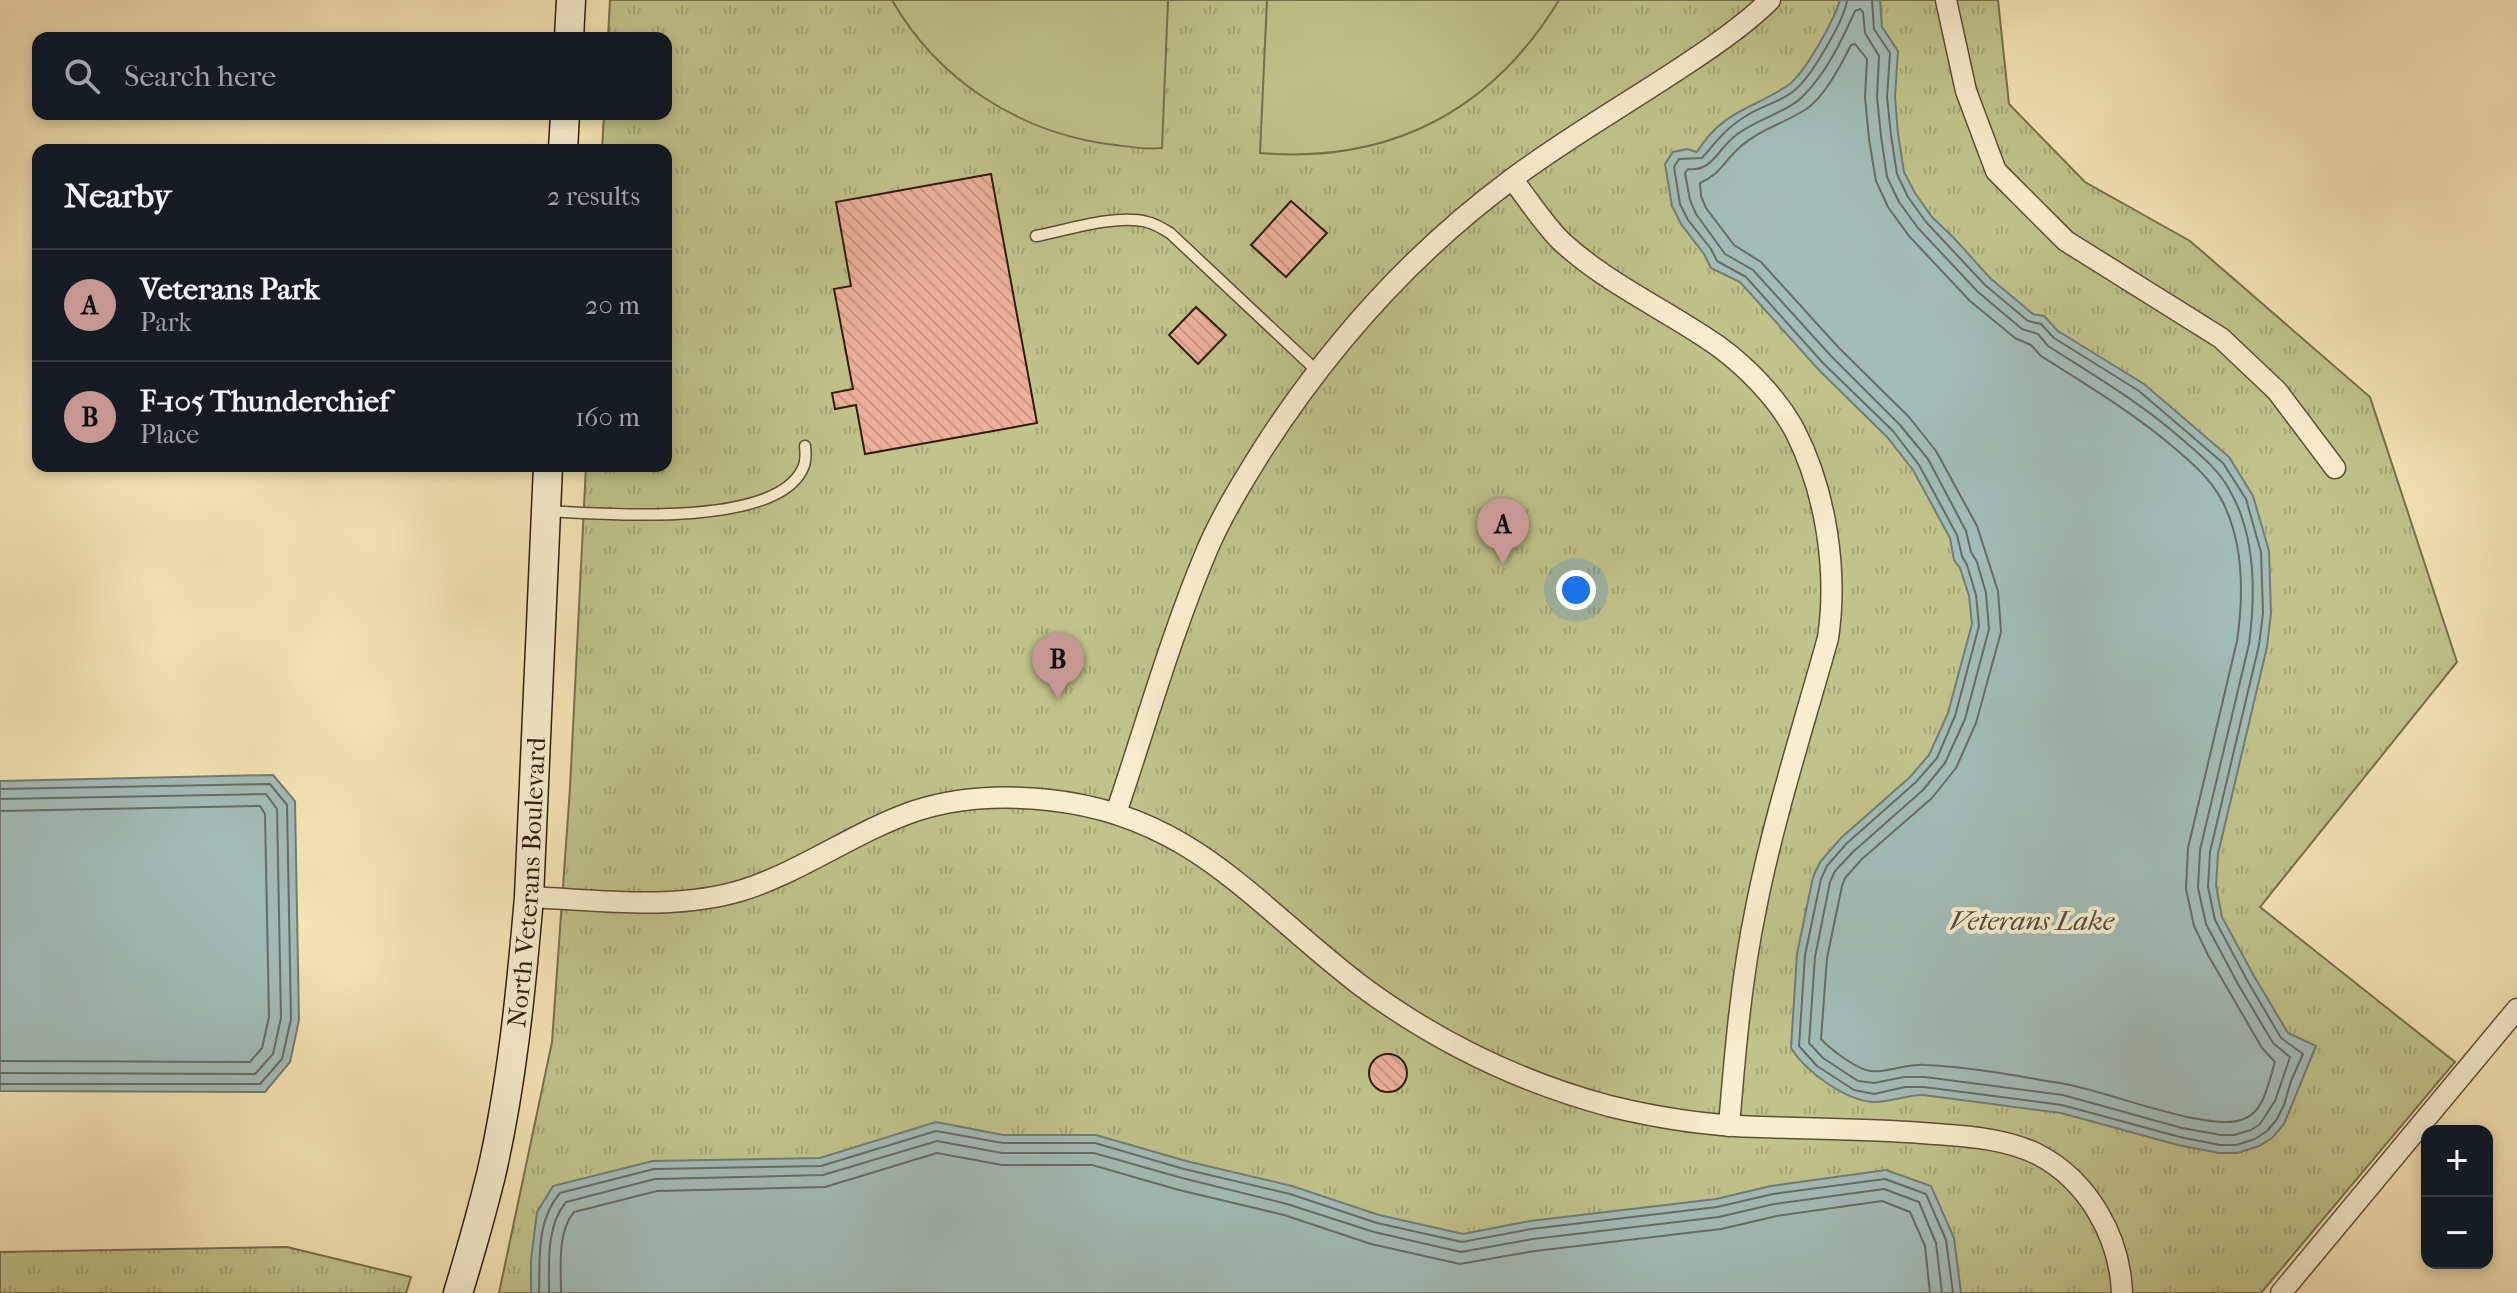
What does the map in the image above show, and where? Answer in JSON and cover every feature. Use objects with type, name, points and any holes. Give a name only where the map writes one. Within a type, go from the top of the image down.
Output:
[{"type":"street","points":[[569,32],[571,0]]},
{"type":"street","points":[[1116,813],[1166,659],[1208,548],[1250,469],[1317,371],[1387,289],[1425,251],[1512,179],[1720,41],[1770,0]]},
{"type":"street","points":[[1946,0],[1966,91],[1996,171],[2066,241],[2221,338],[2277,391],[2335,468]]},
{"type":"street","points":[[563,144],[565,120]]},
{"type":"street","points":[[1512,179],[1560,239],[1578,255],[1718,346],[1742,365],[1794,429],[1816,486],[1828,548],[1831,615],[1828,638],[1778,814],[1755,910],[1742,994],[1729,1126]]},
{"type":"street","name":"North Veterans Boulevard","points":[[458,1293],[491,1174],[516,1028],[529,897],[548,472]]},
{"type":"street","points":[[529,897],[665,902],[722,895],[762,882],[915,811],[974,798],[1018,797],[1116,813],[1168,835],[1219,866],[1359,984],[1396,1011],[1524,1078],[1611,1106],[1653,1115],[1729,1126],[1866,1128],[1975,1137],[2035,1153],[2063,1170],[2086,1194],[2102,1219],[2114,1246],[2122,1277],[2122,1293]]},
{"type":"street","points":[[2281,1293],[2517,1009]]},
{"type":"lane","points":[[1036,236],[1135,220],[1158,226],[1170,233],[1317,371]]},
{"type":"lane","points":[[546,511],[670,515],[734,507],[782,490],[796,479],[803,468],[805,446]]},
{"type":"green space","points":[[610,0],[1998,0],[2009,104],[2085,182],[2190,241],[2370,397],[2457,662],[2260,907],[2455,1062],[2261,1293],[499,1293],[552,1042],[570,788],[586,472],[672,472],[672,144],[602,144],[604,120],[672,120],[672,32],[608,32]]},
{"type":"green space","points":[[892,0],[1168,0],[1162,148],[1134,148],[1074,137],[1011,114],[956,77],[910,28]]},
{"type":"green space","points":[[1267,0],[1559,0],[1532,39],[1502,72],[1469,100],[1433,122],[1394,139],[1352,149],[1307,154],[1260,153]]},
{"type":"green space","points":[[287,1247],[411,1277],[406,1293],[0,1293],[0,1252]]},
{"type":"water","name":"Veterans Lake","points":[[1840,0],[1880,0],[1882,27],[1898,51],[1895,97],[1904,172],[1932,217],[1990,278],[2033,314],[2044,316],[2058,331],[2144,384],[2229,457],[2253,496],[2269,551],[2271,613],[2267,647],[2218,854],[2216,886],[2222,917],[2288,1033],[2316,1046],[2284,1124],[2272,1138],[2259,1146],[2237,1153],[2219,1153],[2061,1113],[1923,1095],[1879,1102],[1862,1100],[1827,1083],[1806,1066],[1791,1048],[1797,954],[1813,877],[1820,862],[1841,838],[1910,777],[1929,755],[1948,713],[1972,624],[1969,596],[1960,568],[1954,560],[1950,538],[1913,470],[1887,437],[1818,369],[1740,282],[1711,268],[1672,206],[1665,164],[1673,152],[1687,149],[1697,152],[1727,119],[1794,80],[1818,46]]},
{"type":"water","points":[[273,775],[295,801],[299,1020],[290,1062],[265,1092],[0,1091],[0,781]]},
{"type":"water","points":[[936,1122],[1003,1135],[1096,1135],[1186,1161],[1292,1186],[1379,1215],[1463,1234],[1530,1221],[1716,1199],[1771,1186],[1886,1170],[1931,1186],[1954,1238],[1961,1293],[531,1293],[531,1260],[537,1212],[553,1186],[653,1161],[820,1158]]},
{"type":"building","points":[[991,174],[1037,423],[865,454],[856,405],[835,409],[832,393],[853,389],[834,289],[851,286],[836,202]]},
{"type":"building","points":[[1291,201],[1327,233],[1286,277],[1251,245]]},
{"type":"building","points":[[1196,307],[1226,335],[1198,364],[1169,335]]},
{"type":"building","points":[[1388,1054],[1401,1060],[1407,1073],[1401,1086],[1388,1092],[1375,1086],[1369,1073],[1375,1060]]},
{"type":"place","name":"Veterans Park","points":[[1503,564]]},
{"type":"place","name":"F-105 Thunderchief","points":[[1058,699]]}]
